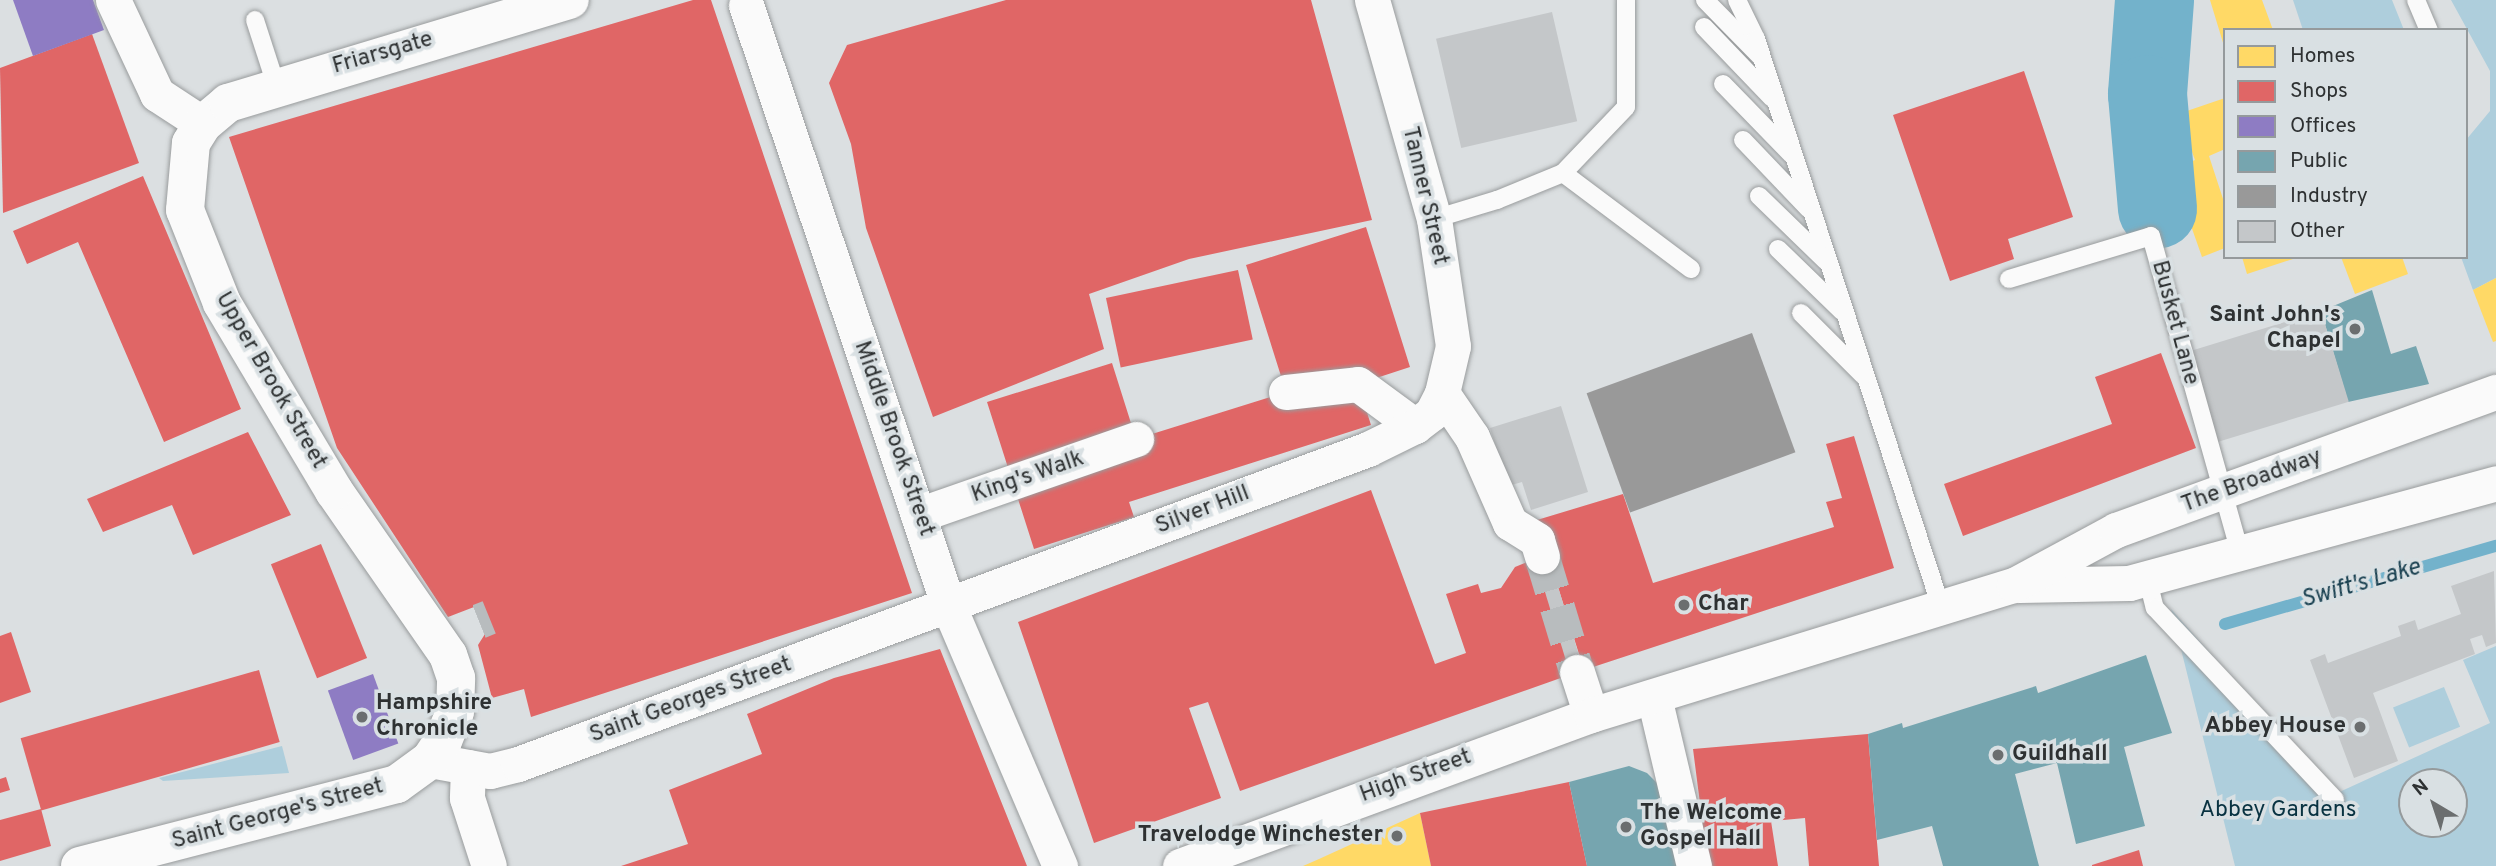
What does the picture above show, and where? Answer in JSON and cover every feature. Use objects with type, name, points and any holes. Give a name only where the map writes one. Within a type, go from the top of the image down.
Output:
[{"type":"main road","name":"Friarsgate","points":[[203,124],[228,103],[276,85],[570,0]]},
{"type":"main road","name":"Upper Brook Street","points":[[203,124],[191,143],[185,210],[222,303],[334,491],[448,655],[456,678],[455,712],[443,741],[430,760]]},
{"type":"main road","name":"Saint George's Street","points":[[80,866],[397,784],[430,760]]},
{"type":"street","points":[[113,0],[157,94],[203,124]]},
{"type":"street","name":"Tanner Street","points":[[1372,0],[1434,219],[1453,346],[1442,393]]},
{"type":"street","name":"Middle Brook Street","points":[[746,2],[949,607],[1060,866]]},
{"type":"street","points":[[1286,392],[1358,384],[1415,426]]},
{"type":"street","name":"The Broadway","points":[[1654,697],[1942,610],[2014,585],[2116,530],[2496,392]]},
{"type":"street","points":[[1442,393],[1472,437],[1510,523],[1537,540],[1542,556]]},
{"type":"street","name":"Silver Hill","points":[[949,607],[1368,449],[1415,426],[1432,413],[1442,393]]},
{"type":"street","name":"King's Walk","points":[[918,514],[1136,439]]},
{"type":"street","name":"The Broadway","points":[[2014,585],[2129,583],[2496,483]]},
{"type":"street","name":"Saint Georges Street","points":[[430,760],[490,771],[519,764],[949,607]]},
{"type":"street","points":[[1577,672],[1591,715]]},
{"type":"street","points":[[1654,697],[1695,866]]},
{"type":"street","name":"High Street","points":[[1180,866],[1591,715],[1654,697]]},
{"type":"street","points":[[468,767],[467,798],[489,866]]},
{"type":"lane","points":[[1434,219],[1497,200],[1563,173],[1626,107],[1626,0]]},
{"type":"lane","points":[[1705,0],[1762,59]]},
{"type":"lane","points":[[1737,0],[1777,103],[1942,610]]},
{"type":"lane","points":[[2416,0],[2428,28]]},
{"type":"lane","points":[[255,20],[276,85]]},
{"type":"lane","points":[[1704,27],[1777,103]]},
{"type":"lane","points":[[1723,84],[1794,156]]},
{"type":"lane","points":[[1743,140],[1812,211]]},
{"type":"lane","points":[[1563,173],[1691,268]]},
{"type":"lane","points":[[1759,197],[1828,263]]},
{"type":"lane","name":"Busket Lane","points":[[2009,279],[2151,236],[2240,552]]},
{"type":"lane","points":[[1778,248],[1844,313]]},
{"type":"lane","points":[[1801,313],[1865,377]]},
{"type":"lane","points":[[2147,578],[2155,608],[2335,800]]},
{"type":"green space","points":[[2293,0],[2392,0],[2403,28],[2302,28]]},
{"type":"green space","points":[[2451,0],[2496,0],[2496,278],[2473,290],[2462,259],[2468,259],[2468,138],[2490,111],[2490,71]]},
{"type":"green space","name":"Abbey Gardens","points":[[2171,609],[2335,794],[2490,723],[2463,660],[2496,646],[2496,866],[2235,866]]},
{"type":"green space","points":[[2444,687],[2460,727],[2409,747],[2393,708]]},
{"type":"green space","points":[[282,746],[289,773],[163,781],[159,778]]},
{"type":"building: Homes","points":[[2210,0],[2262,0],[2272,28],[2223,28],[2223,43]]},
{"type":"building: Homes","points":[[2223,99],[2223,150],[2209,156],[2223,199],[2223,249],[2202,257],[2171,169],[2195,160],[2178,114]]},
{"type":"building: Homes","points":[[2243,259],[2293,259],[2247,274]]},
{"type":"building: Homes","points":[[2342,259],[2403,259],[2408,274],[2355,294]]},
{"type":"building: Homes","points":[[2496,278],[2496,341],[2493,342],[2473,290]]},
{"type":"building: Homes","name":"Travelodge Winchester","points":[[1420,813],[1431,866],[1303,866],[1319,859]]},
{"type":"building: Shops","points":[[693,0],[711,0],[912,593],[531,717],[524,689],[492,698],[478,645],[485,634],[474,607],[448,617],[337,448],[229,137]]},
{"type":"building: Shops","points":[[1006,0],[1311,0],[1372,220],[1189,259],[1089,294],[1104,349],[933,417],[866,228],[851,144],[829,83],[847,45]]},
{"type":"building: Shops","points":[[92,34],[139,163],[3,213],[0,68]]},
{"type":"building: Shops","points":[[2024,71],[2073,217],[2008,239],[2014,259],[1950,281],[1893,115]]},
{"type":"building: Shops","points":[[143,176],[241,409],[164,442],[78,242],[27,264],[13,231]]},
{"type":"building: Shops","points":[[1366,227],[1410,367],[1358,384],[1371,425],[1129,502],[1134,517],[1034,549],[987,402],[1112,363],[1136,439],[1286,392],[1246,265]]},
{"type":"building: Shops","points":[[1238,270],[1253,339],[1121,368],[1106,298]]},
{"type":"building: Shops","points":[[2161,353],[2196,448],[1963,536],[1944,484],[2112,424],[2095,377]]},
{"type":"building: Shops","points":[[248,432],[291,515],[193,555],[172,505],[103,532],[87,499]]},
{"type":"building: Shops","points":[[1854,436],[1894,568],[1584,670],[1537,520],[1623,494],[1653,583],[1834,527],[1826,502],[1842,498],[1826,444]]},
{"type":"building: Shops","points":[[1371,490],[1435,664],[1466,653],[1446,594],[1478,584],[1481,593],[1501,588],[1515,567],[1535,559],[1572,674],[1240,791],[1208,702],[1189,708],[1221,798],[1094,843],[1018,622]]},
{"type":"building: Shops","points":[[321,544],[367,658],[317,678],[271,564]]},
{"type":"building: Shops","points":[[11,632],[31,692],[0,703],[0,636]]},
{"type":"building: Shops","points":[[940,649],[1027,866],[621,866],[688,844],[669,790],[762,754],[747,714],[834,678]]},
{"type":"building: Shops","points":[[259,670],[280,742],[41,810],[21,738]]},
{"type":"building: Shops","points":[[1868,734],[1879,866],[1809,866],[1805,818],[1771,821],[1778,866],[1708,866],[1693,749]]},
{"type":"building: Shops","points":[[6,777],[10,790],[0,793],[0,779]]},
{"type":"building: Shops","points":[[1569,782],[1587,866],[1431,866],[1420,813]]},
{"type":"building: Shops","points":[[41,809],[51,846],[0,861],[0,820]]},
{"type":"building: Shops","points":[[2139,850],[2143,866],[2092,866],[2092,865]]},
{"type":"building: Offices","points":[[13,0],[93,0],[104,30],[33,56]]},
{"type":"building: Offices","name":"Hampshire Chronicle","points":[[373,674],[398,744],[353,760],[328,690]]},
{"type":"building: Public","name":"Saint John's Chapel","points":[[2372,290],[2391,354],[2416,346],[2429,384],[2348,402],[2321,311]]},
{"type":"building: Public","name":"Guildhall","points":[[2146,655],[2172,733],[2124,747],[2145,826],[2076,844],[2057,763],[2015,774],[2039,866],[1943,866],[1932,826],[1877,840],[1868,734],[1902,723],[1903,728],[2036,686],[2038,693]]},
{"type":"building: Public","name":"The Welcome Gospel Hall","points":[[1629,766],[1647,773],[1662,788],[1686,866],[1587,866],[1569,782]]},
{"type":"building: Industry","points":[[1752,333],[1795,452],[1630,513],[1587,393]]},
{"type":"building: Other","points":[[1552,12],[1577,121],[1461,148],[1436,39]]},
{"type":"building: Other","points":[[2321,311],[2349,402],[2216,442],[2188,352]]},
{"type":"building: Other","points":[[1561,406],[1588,492],[1531,510],[1522,482],[1508,486],[1490,428]]},
{"type":"building: Other","points":[[1548,554],[1583,670],[1570,674],[1535,558]]},
{"type":"building: Other","name":"Abbey House","points":[[2494,571],[2496,643],[2486,647],[2482,635],[2470,639],[2475,654],[2373,693],[2398,761],[2354,778],[2310,660],[2325,654],[2328,663],[2401,636],[2398,626],[2415,620],[2418,630],[2461,614],[2451,586]]},
{"type":"waterway","name":"Swift's Lake","points":[[2154,0],[2147,94],[2157,209]]},
{"type":"waterway","name":"Swift's Lake","points":[[2225,624],[2496,546]]},
{"type":"tunnel","points":[[1542,556],[1577,672]]},
{"type":"tunnel","points":[[479,621],[489,617]]},
{"type":"place","name":"Saint John's Chapel","points":[[2355,329]]},
{"type":"place","name":"Char","points":[[1684,605]]},
{"type":"place","name":"Hampshire Chronicle","points":[[362,717]]},
{"type":"place","name":"Abbey House","points":[[2360,727]]},
{"type":"place","name":"Guildhall","points":[[1998,755]]},
{"type":"place","name":"The Welcome Gospel Hall","points":[[1626,827]]},
{"type":"place","name":"Travelodge Winchester","points":[[1397,836]]}]
